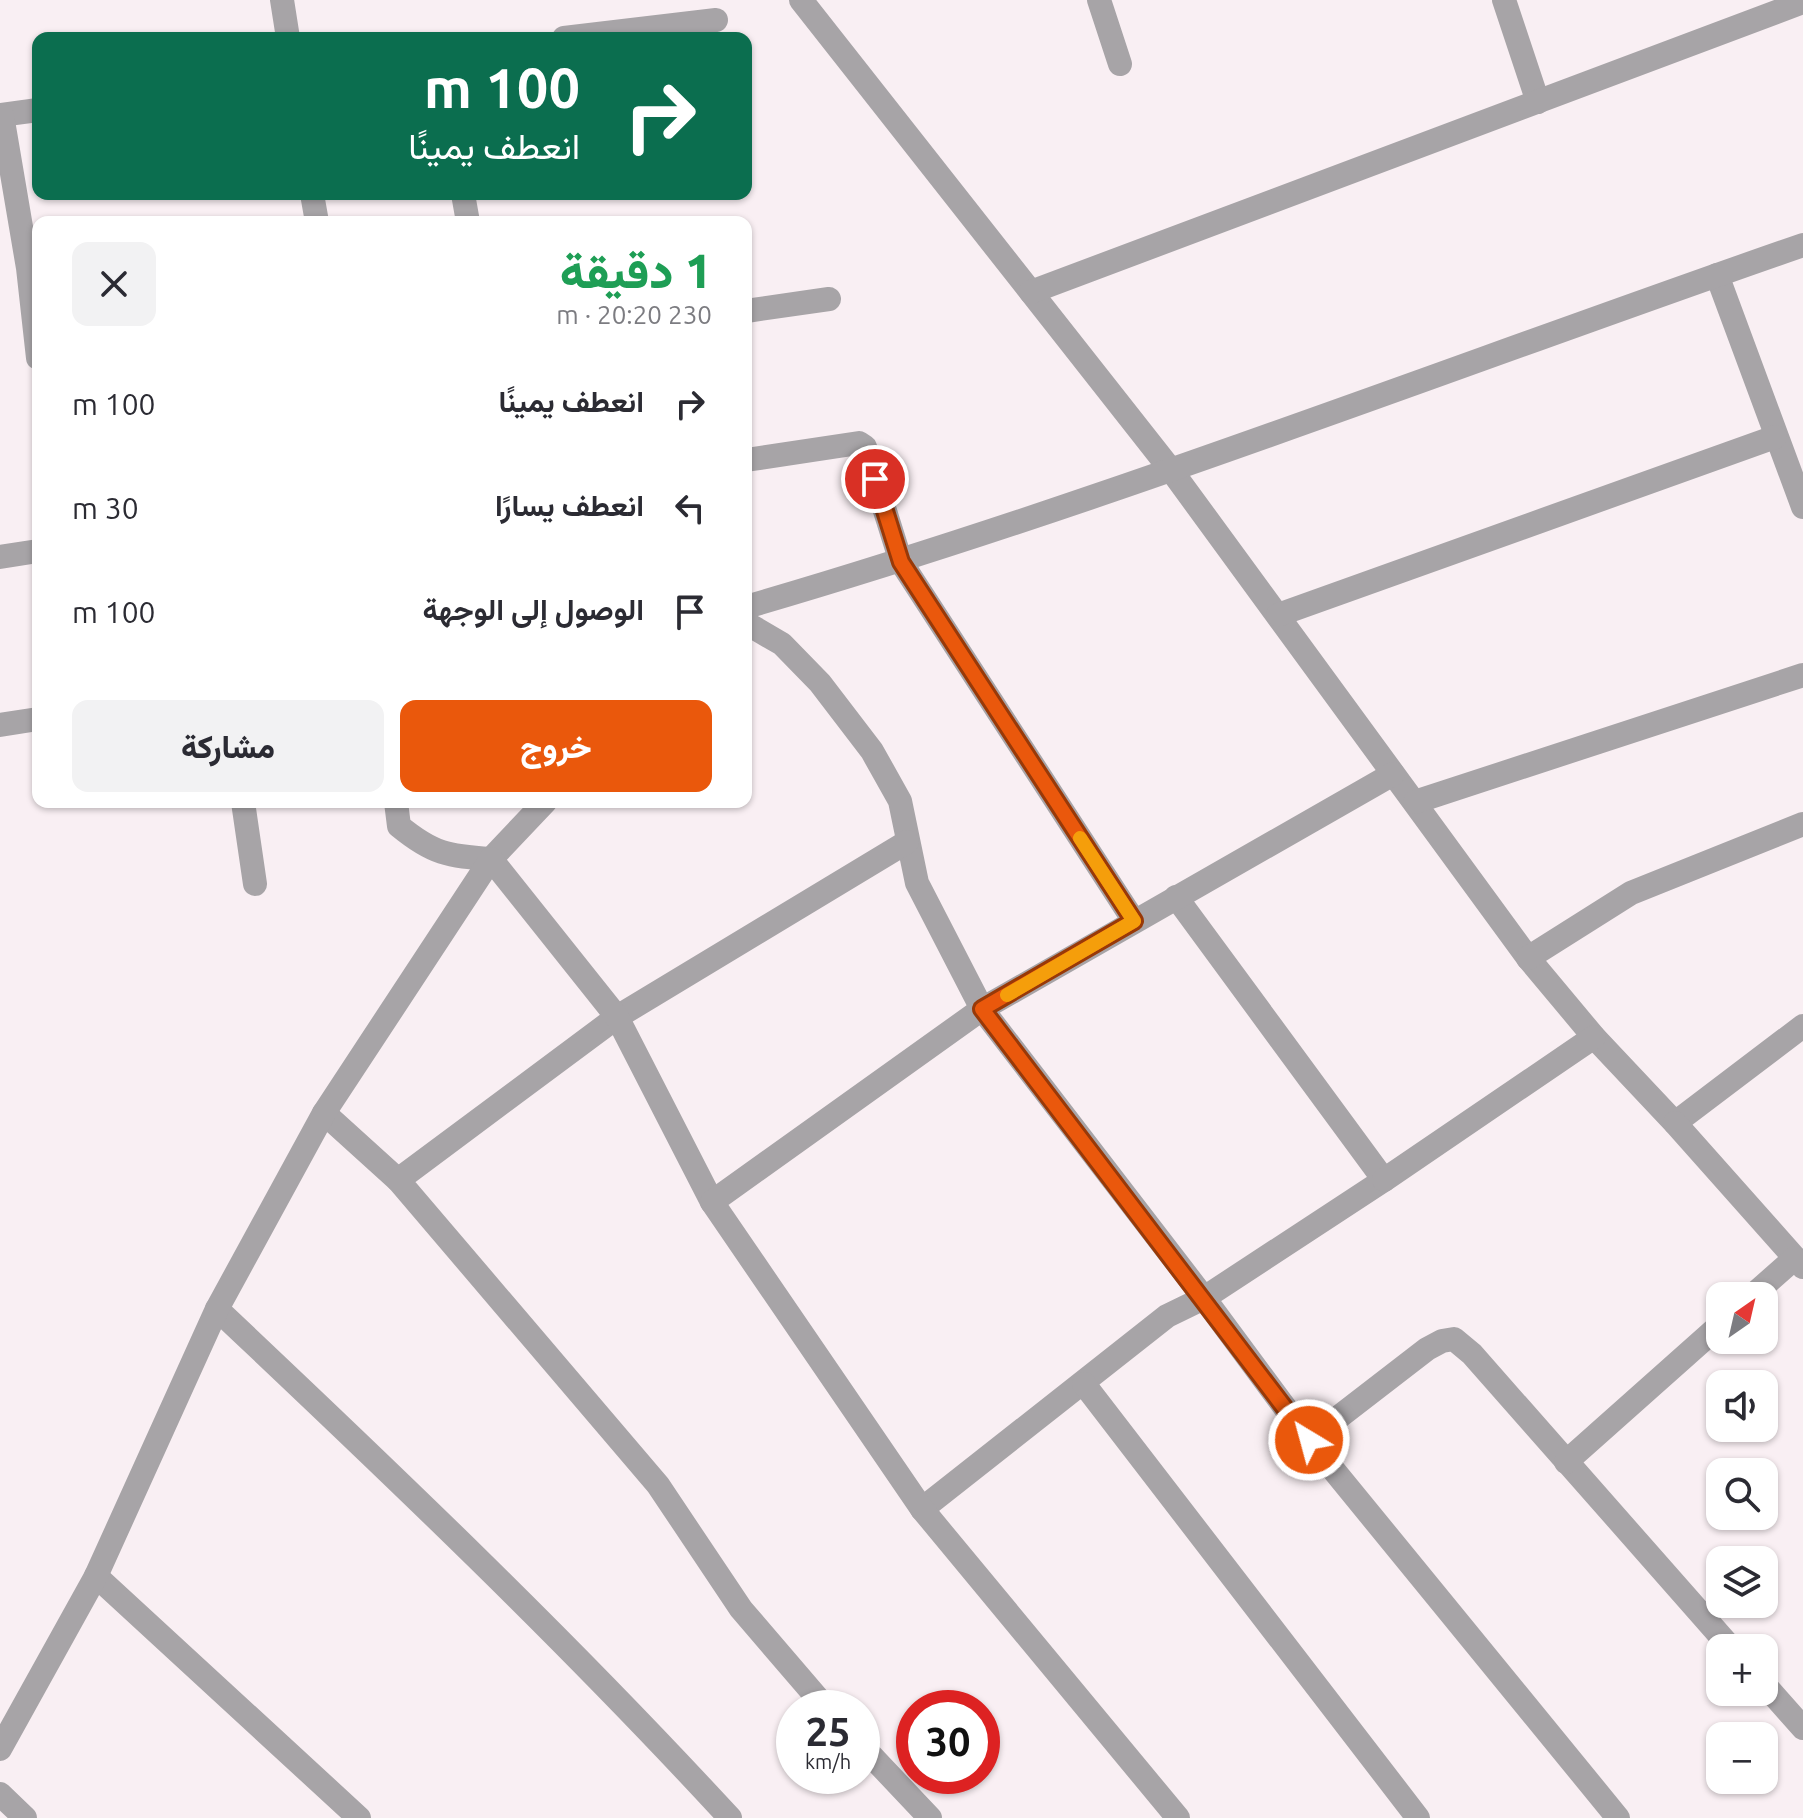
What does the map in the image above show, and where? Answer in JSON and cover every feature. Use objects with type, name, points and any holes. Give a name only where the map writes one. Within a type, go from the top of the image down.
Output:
[{"type":"street","points":[[282,0],[287,32]]},
{"type":"street","points":[[801,0],[1171,470],[1528,958],[1594,1037],[1799,1263],[1772,1282]]},
{"type":"street","points":[[1099,0],[1120,64]]},
{"type":"street","points":[[1504,0],[1538,102]]},
{"type":"street","points":[[1031,292],[1803,2]]},
{"type":"street","points":[[615,32],[716,20]]},
{"type":"street","points":[[32,111],[1,115],[32,262]]},
{"type":"street","points":[[752,605],[901,562],[1171,470],[1803,245]]},
{"type":"street","points":[[1717,275],[1775,437],[1796,470],[1803,507]]},
{"type":"street","points":[[752,310],[829,299]]},
{"type":"street","points":[[1278,615],[1775,437]]},
{"type":"street","points":[[752,459],[859,443],[865,447],[901,562],[1134,921]]},
{"type":"street","points":[[0,557],[32,552]]},
{"type":"street","points":[[752,626],[782,644],[820,683],[872,751],[900,801],[917,883],[982,1009],[1309,1440],[1618,1818]]},
{"type":"street","points":[[1415,802],[1803,675]]},
{"type":"street","points":[[0,725],[32,720]]},
{"type":"street","points":[[712,1202],[982,1009],[1393,774]]},
{"type":"street","points":[[244,808],[255,884]]},
{"type":"street","points":[[397,808],[399,826],[419,842],[447,856],[491,859],[617,1017],[712,1202],[922,1509],[1178,1818]]},
{"type":"street","points":[[0,1749],[96,1576],[217,1309],[324,1113],[491,859],[539,808]]},
{"type":"street","points":[[1528,958],[1631,893],[1803,824]]},
{"type":"street","points":[[398,1180],[617,1017],[907,842]]},
{"type":"street","points":[[1176,897],[1384,1180]]},
{"type":"street","points":[[1675,1123],[1803,1026]]},
{"type":"street","points":[[922,1509],[1167,1316],[1204,1298],[1594,1037]]},
{"type":"street","points":[[324,1113],[398,1180],[658,1485],[741,1609],[811,1690]]},
{"type":"street","points":[[217,1309],[387,1470],[650,1732],[730,1818]]},
{"type":"street","points":[[1566,1462],[1706,1337]]},
{"type":"street","points":[[1309,1440],[1427,1349],[1454,1339],[1472,1354],[1719,1634]]},
{"type":"street","points":[[1084,1384],[1418,1818]]},
{"type":"street","points":[[96,1576],[359,1818]]},
{"type":"street","points":[[1778,1700],[1803,1728]]},
{"type":"street","points":[[880,1765],[930,1818]]},
{"type":"street","points":[[0,1794],[25,1818]]},
{"type":"slow traffic","points":[[1007,995],[1134,921],[1080,838]]},
{"type":"route","points":[[875,479],[901,562],[1134,921],[982,1009],[1309,1440]]}]
